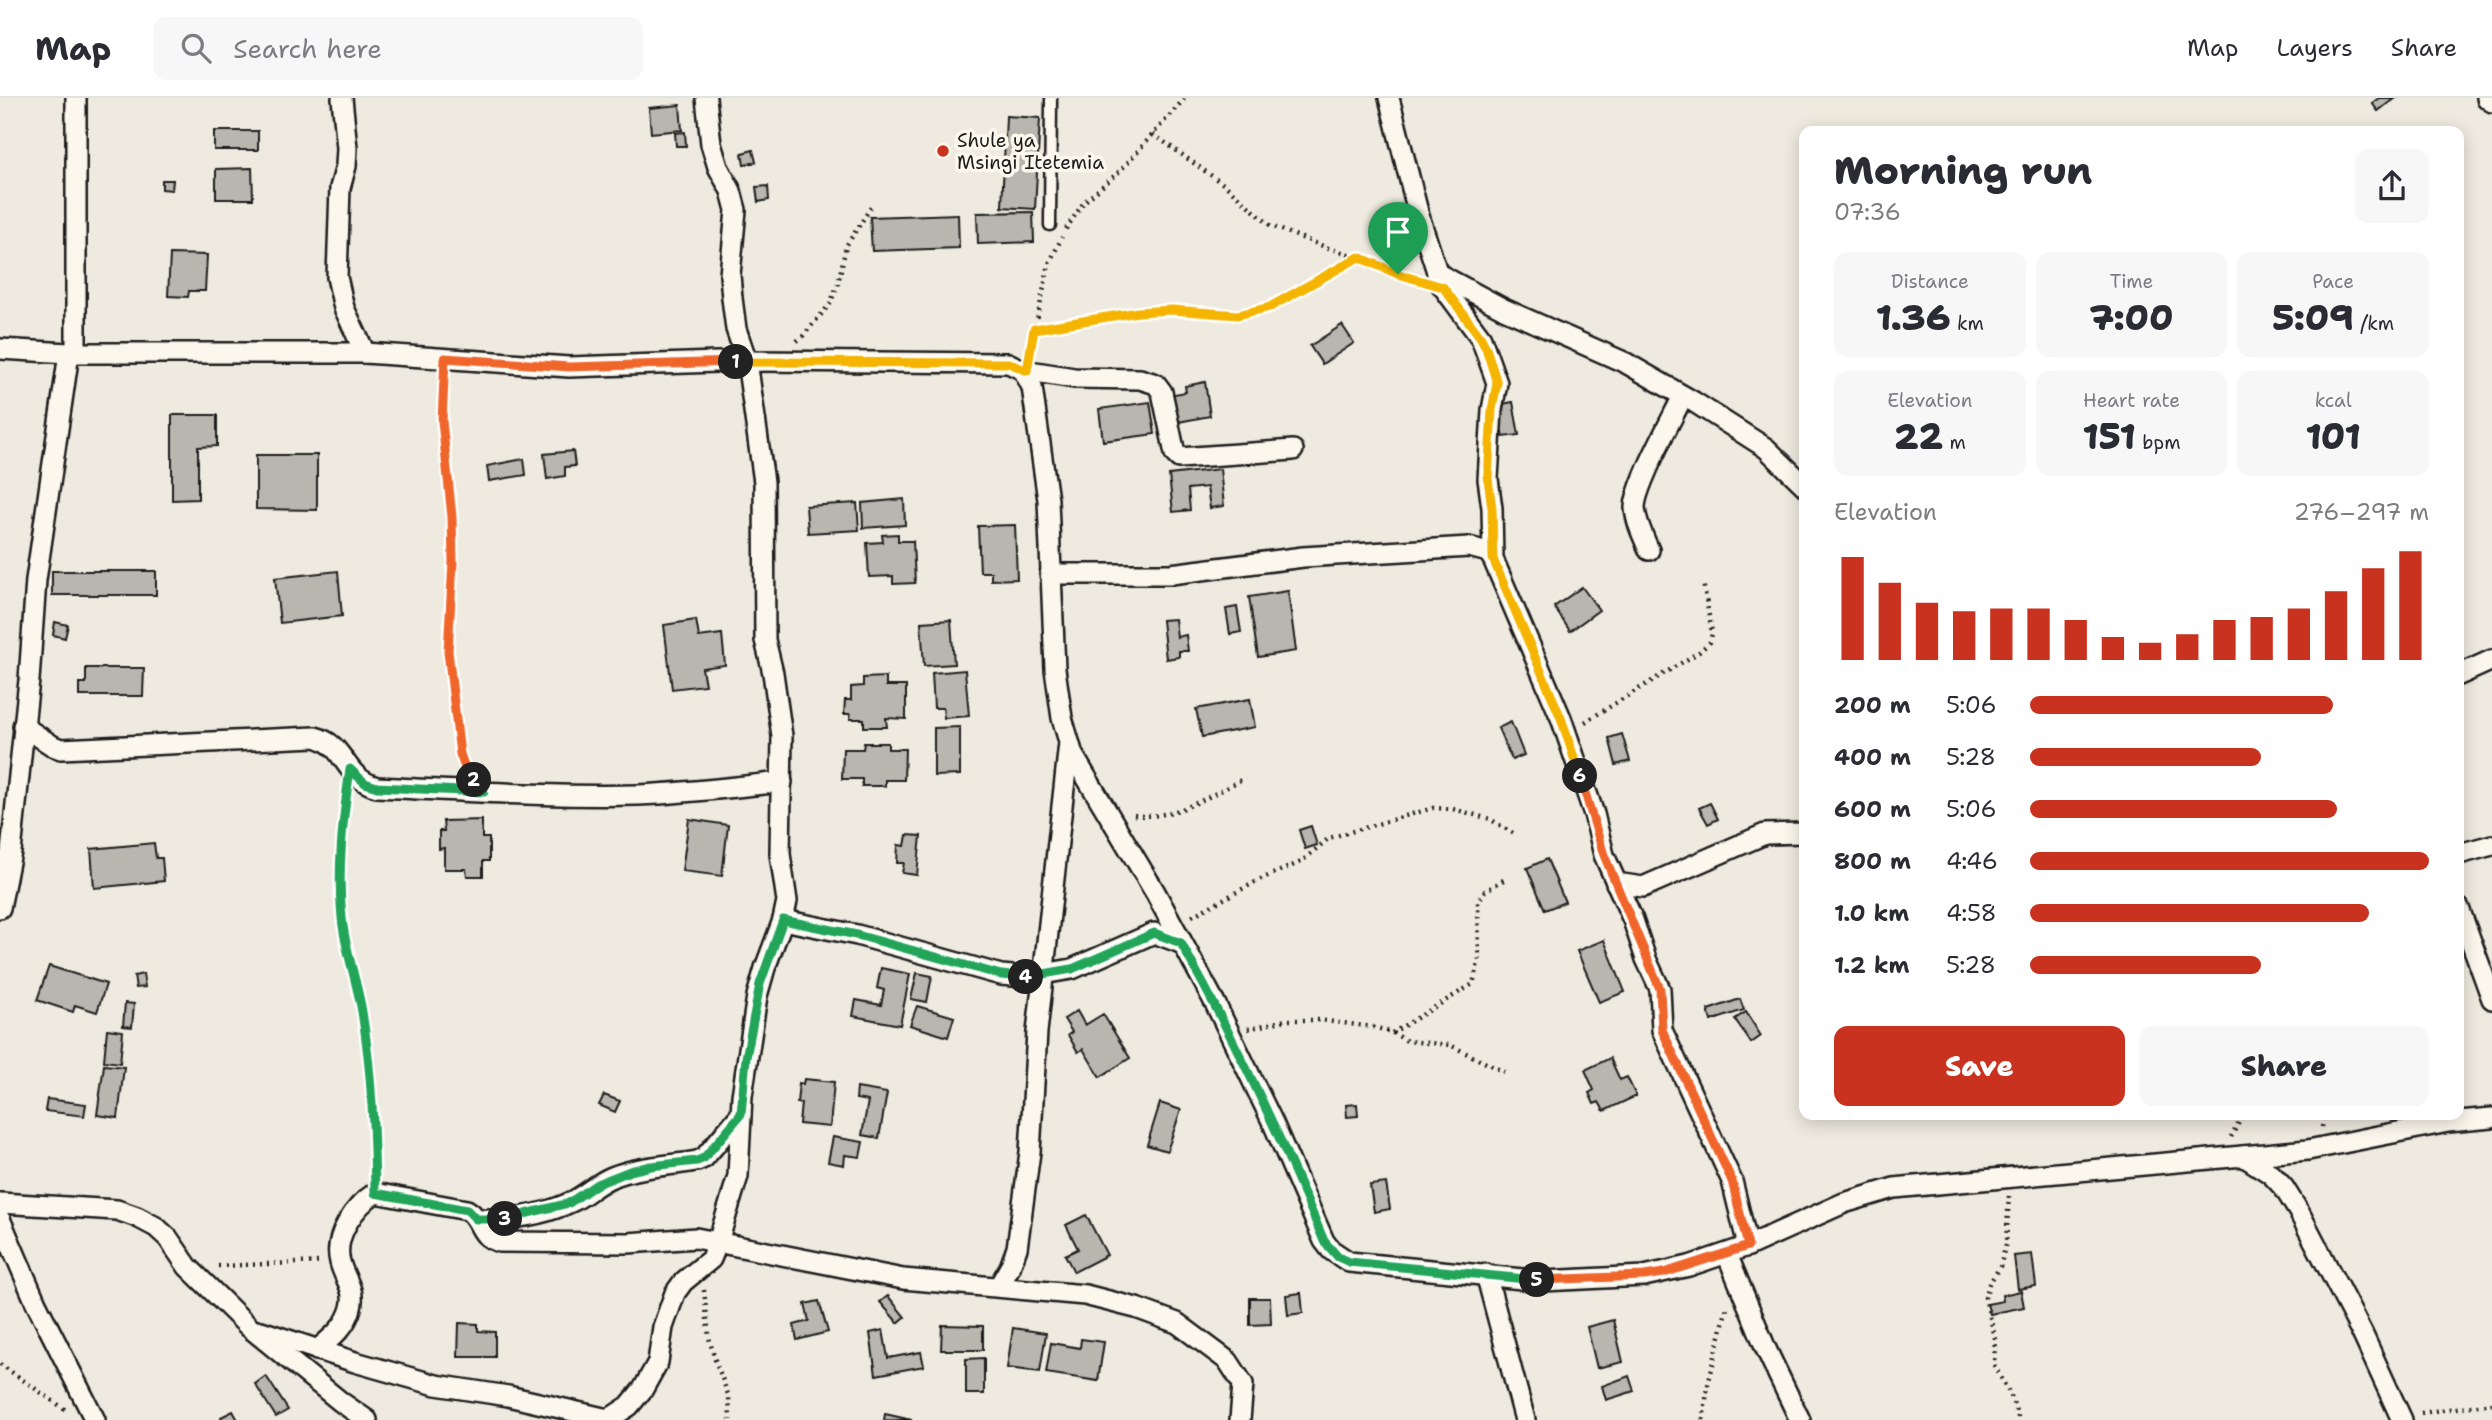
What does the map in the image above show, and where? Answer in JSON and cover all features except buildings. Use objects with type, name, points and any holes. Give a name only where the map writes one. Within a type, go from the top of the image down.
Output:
[{"type":"street","points":[[0,908],[11,852],[36,580],[73,353],[76,98]]},
{"type":"street","points":[[342,98],[347,148],[346,166],[340,188],[337,277],[344,308],[365,353]]},
{"type":"street","points":[[249,1327],[436,1385],[508,1396],[611,1420],[643,1390],[658,1362],[663,1327],[675,1293],[683,1282],[711,1259],[718,1242],[738,1176],[746,1058],[760,984],[787,901],[780,854],[782,736],[773,673],[765,640],[764,482],[757,361],[736,329],[730,275],[736,210],[711,144],[706,98]]},
{"type":"street","points":[[1389,98],[1419,216],[1440,280],[1481,338],[1497,383],[1492,410],[1488,479],[1492,508],[1493,559]]},
{"type":"street","points":[[2487,98],[2492,102]]},
{"type":"street","points":[[1440,280],[1626,363],[1766,448],[1799,480]]},
{"type":"street","points":[[0,349],[73,353],[365,353],[569,367],[757,361],[1009,363],[1025,370],[1074,378],[1140,379],[1156,384],[1162,391],[1175,454],[1179,458],[1293,450]]},
{"type":"street","points":[[1025,370],[1032,387],[1048,500],[1055,669],[1062,718],[1073,755],[1230,1033],[1273,1123],[1324,1241],[1331,1250],[1349,1262],[1543,1281],[1644,1276],[1664,1273],[1727,1254],[1844,1203],[1894,1188],[2308,1150],[2448,1122],[2492,1118]]},
{"type":"street","points":[[1649,550],[1636,519],[1635,504],[1640,487],[1683,396]]},
{"type":"street","points":[[1050,574],[1171,574],[1303,557],[1469,547],[1488,552],[1566,734],[1594,814],[1604,855],[1660,989],[1661,1020],[1665,1037],[1732,1181],[1748,1246]]},
{"type":"street","points":[[2464,673],[2492,660]]},
{"type":"street","points":[[23,726],[61,749],[315,737],[330,742],[350,769],[365,783],[377,787],[484,792],[638,794],[782,782]]},
{"type":"street","points":[[999,1286],[1017,1248],[1030,1152],[1037,1032],[1070,742]]},
{"type":"street","points":[[1616,883],[1643,887],[1765,834],[1799,833]]},
{"type":"street","points":[[2464,853],[2492,845]]},
{"type":"street","points":[[783,920],[857,935],[1001,975],[1026,977],[1072,969],[1154,933],[1177,935]]},
{"type":"street","points":[[2464,922],[2492,999]]},
{"type":"street","points":[[476,1219],[503,1220],[528,1215],[569,1203],[597,1184],[630,1171],[697,1161],[704,1158],[741,1114]]},
{"type":"street","points":[[2243,1156],[2271,1174],[2284,1188],[2299,1212],[2362,1333],[2401,1418]]},
{"type":"street","points":[[317,1350],[339,1331],[351,1307],[352,1292],[339,1259],[340,1244],[348,1222],[357,1208],[375,1193],[467,1210],[476,1219],[484,1235],[490,1240],[500,1242],[628,1243],[696,1238],[904,1279],[1085,1295],[1136,1308],[1177,1323],[1228,1361],[1243,1384],[1240,1420]]},
{"type":"street","points":[[0,1203],[117,1210],[156,1227],[168,1238],[186,1263],[249,1327],[366,1420]]},
{"type":"street","points":[[0,1219],[85,1418]]},
{"type":"street","points":[[1727,1254],[1766,1349],[1800,1420]]},
{"type":"street","points":[[1486,1274],[1525,1420]]},
{"type":"lane","points":[[1050,225],[1051,98]]},
{"type":"path","points":[[1025,370],[1054,249],[1084,202],[1121,170],[1185,98]]},
{"type":"path","points":[[1153,134],[1226,186],[1271,226],[1359,257],[1398,274],[1440,280]]},
{"type":"path","points":[[757,361],[803,336],[830,304],[838,284],[846,246],[873,204]]},
{"type":"path","points":[[1034,329],[1138,312],[1172,310],[1238,315],[1270,307],[1359,257]]},
{"type":"path","points":[[445,358],[442,421],[452,517],[453,562],[448,651],[460,754],[465,768],[484,792]]},
{"type":"path","points":[[1566,734],[1699,652],[1710,642],[1712,633],[1703,582]]},
{"type":"path","points":[[350,769],[341,829],[342,921],[362,1011],[370,1075],[375,1193]]},
{"type":"path","points":[[1105,811],[1149,817],[1173,813],[1245,778]]},
{"type":"path","points":[[1177,935],[1261,878],[1301,862],[1329,838],[1433,808],[1453,809],[1490,819],[1516,835]]},
{"type":"path","points":[[1392,1033],[1473,984],[1479,959],[1478,902],[1485,891],[1507,878]]},
{"type":"path","points":[[1230,1033],[1286,1020],[1373,1027],[1407,1041],[1450,1045],[1504,1072]]},
{"type":"path","points":[[2010,1177],[2006,1243],[2000,1267],[1989,1284],[1985,1298],[1995,1337],[1994,1365],[2011,1396],[2019,1420]]},
{"type":"path","points":[[186,1263],[230,1267],[339,1259]]},
{"type":"path","points":[[704,1265],[709,1337],[729,1397],[730,1420]]},
{"type":"path","points":[[1703,1420],[1708,1385],[1734,1272]]},
{"type":"path","points":[[0,1364],[85,1418]]},
{"type":"path","points":[[2401,1418],[2492,1403]]},
{"type":"place","name":"Shule ya Msingi Itetemia","points":[[943,151]]},
{"type":"route","points":[[1359,257],[1398,274],[1443,287],[1486,348],[1497,383],[1492,410],[1488,479],[1492,508],[1493,559],[1561,718],[1594,814],[1604,855],[1660,989],[1662,1030],[1723,1158],[1737,1196],[1748,1246],[1664,1273],[1543,1281],[1349,1262],[1338,1257],[1324,1241],[1273,1123],[1215,1003],[1181,943],[1159,933],[1145,935],[1072,969],[1026,977],[1001,975],[857,935],[783,920],[760,984],[746,1058],[741,1114],[704,1158],[668,1166],[651,1166],[610,1177],[569,1203],[503,1220],[476,1219],[467,1210],[375,1193],[370,1075],[362,1011],[342,921],[341,829],[350,769],[357,778],[377,787],[484,792],[461,761],[448,651],[453,562],[452,517],[442,421],[445,358],[569,367],[747,361],[1009,363],[1027,371],[1034,329],[1138,312],[1172,310],[1238,315],[1270,307],[1359,257]]}]
